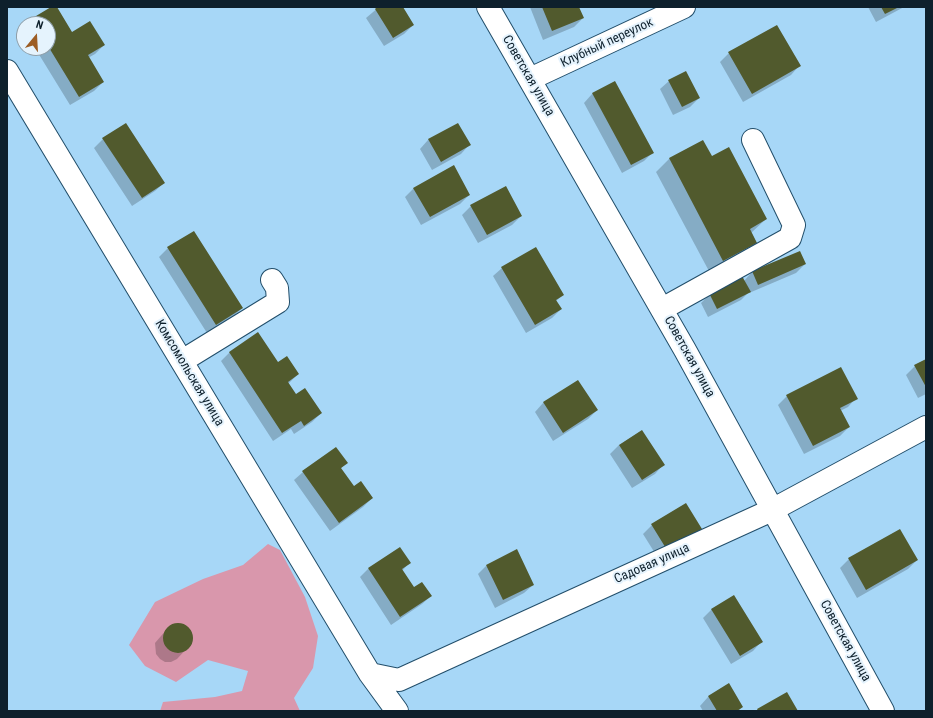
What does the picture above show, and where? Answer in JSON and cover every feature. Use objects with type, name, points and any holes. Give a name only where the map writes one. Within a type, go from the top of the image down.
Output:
[{"type":"street","name":"Советская улица","points":[[488,7],[662,309],[884,711]]},
{"type":"street","name":"Клубный переулок","points":[[530,79],[684,7]]},
{"type":"street","name":"Комсомольская улица","points":[[7,71],[370,674],[397,711]]},
{"type":"street","points":[[662,309],[790,238],[794,225],[752,140]]},
{"type":"street","points":[[182,361],[278,302],[277,288],[272,280]]},
{"type":"street","name":"Садовая улица","points":[[370,674],[399,680],[772,510],[926,427]]},
{"type":"shaded area","points":[[268,544],[280,550],[305,597],[318,636],[313,668],[294,698],[300,711],[160,711],[163,702],[215,697],[242,691],[248,671],[208,660],[176,682],[145,666],[129,645],[155,602],[203,579],[243,565]]},
{"type":"building","points":[[51,7],[57,7],[72,32],[90,21],[105,45],[88,55],[104,82],[79,97],[54,56],[56,56],[56,16],[36,16]]},
{"type":"building","points":[[377,7],[403,7],[414,25],[393,38],[375,9]]},
{"type":"building","points":[[542,7],[579,7],[584,18],[552,31]]},
{"type":"building","points":[[881,7],[899,7],[885,14]]},
{"type":"building","points":[[777,25],[801,66],[752,94],[728,52]]},
{"type":"building","points":[[686,71],[700,98],[682,107],[668,80]]},
{"type":"building","points":[[615,81],[654,153],[631,165],[592,93]]},
{"type":"building","points":[[126,123],[165,183],[142,198],[102,138]]},
{"type":"building","points":[[458,123],[471,145],[441,162],[428,139]]},
{"type":"building","points":[[703,140],[712,156],[729,147],[767,219],[750,229],[757,243],[723,261],[669,158]]},
{"type":"building","points":[[454,165],[470,195],[430,217],[413,188]]},
{"type":"building","points":[[506,186],[522,216],[487,235],[470,205]]},
{"type":"building","points":[[194,231],[243,308],[216,325],[167,247]]},
{"type":"building","points":[[536,247],[564,295],[556,300],[562,309],[535,325],[501,267]]},
{"type":"building","points":[[800,251],[806,264],[758,285],[752,271]]},
{"type":"building","points":[[742,276],[751,292],[717,309],[709,293]]},
{"type":"building","points":[[258,332],[278,362],[287,356],[299,374],[288,382],[296,394],[305,388],[322,413],[304,426],[301,421],[282,433],[229,352]]},
{"type":"building","points":[[926,359],[926,387],[914,365]]},
{"type":"building","points":[[841,367],[858,399],[840,408],[850,427],[813,446],[786,395]]},
{"type":"building","points":[[578,380],[598,410],[563,433],[543,402]]},
{"type":"building","points":[[642,430],[665,465],[642,480],[619,445]]},
{"type":"building","points":[[336,447],[348,463],[341,468],[354,486],[361,481],[373,498],[339,523],[302,471]]},
{"type":"building","points":[[686,503],[702,529],[667,550],[651,524]]},
{"type":"building","points":[[900,529],[918,560],[866,590],[848,558]]},
{"type":"building","points":[[400,547],[411,563],[402,569],[414,587],[422,582],[432,596],[400,617],[368,568]]},
{"type":"building","points":[[517,549],[534,585],[503,600],[486,565]]},
{"type":"building","points":[[734,595],[763,642],[740,656],[711,609]]},
{"type":"building","points":[[178,623],[189,627],[193,638],[189,649],[178,653],[167,649],[163,638],[167,627]]},
{"type":"building","points":[[729,683],[743,707],[737,711],[717,711],[708,696]]},
{"type":"building","points":[[787,692],[798,711],[758,711],[757,709]]}]
